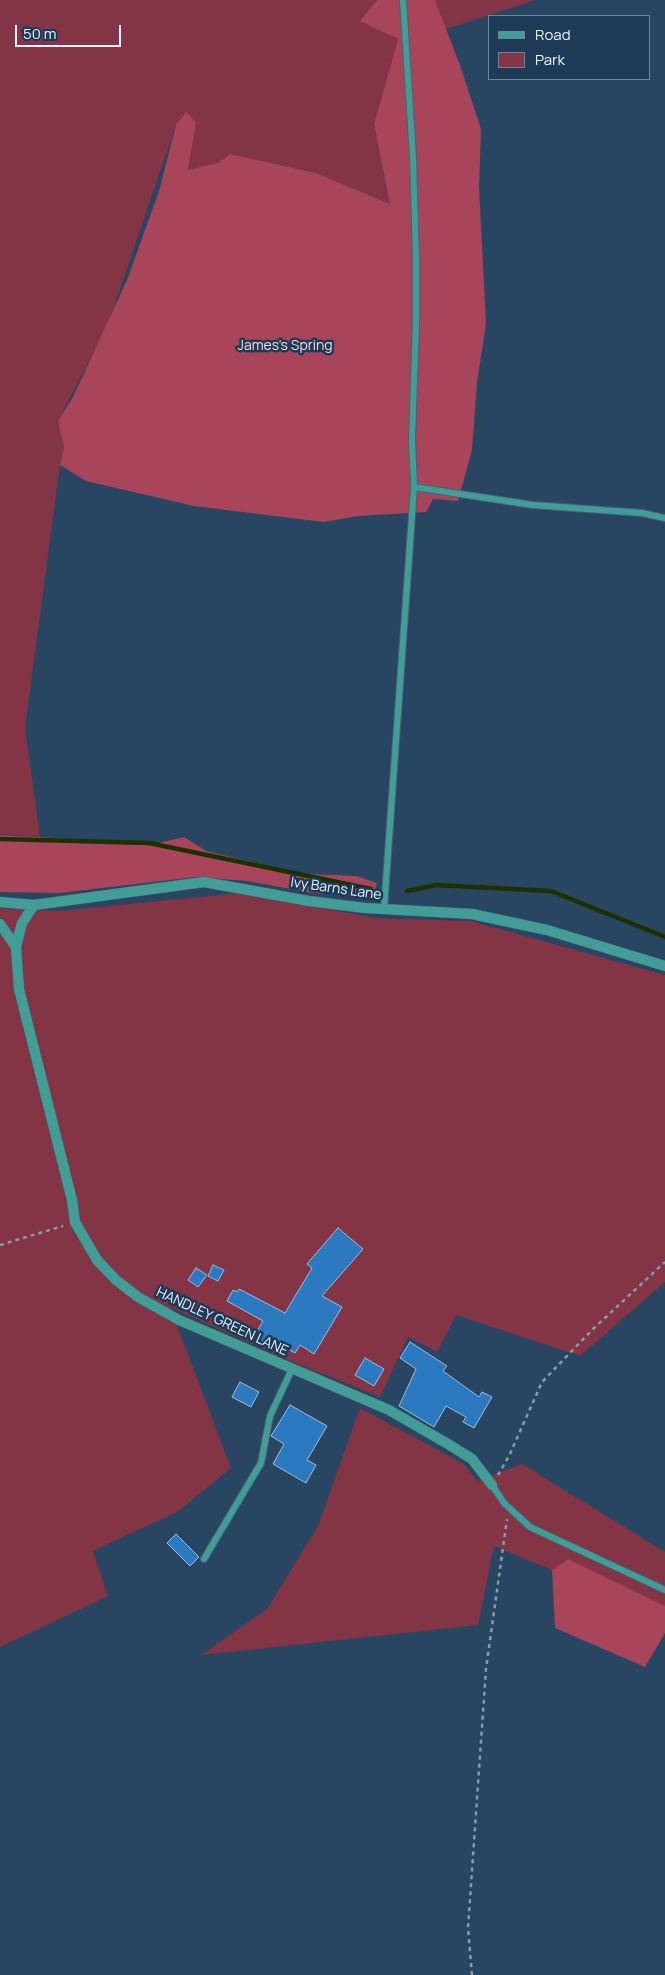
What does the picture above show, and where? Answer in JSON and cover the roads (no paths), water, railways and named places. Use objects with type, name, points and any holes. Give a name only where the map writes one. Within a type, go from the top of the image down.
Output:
[{"type":"street","name":"Ivy Barns Lane","points":[[0,902],[34,905],[204,882],[309,901],[384,909],[472,914],[547,930],[665,966]]},
{"type":"street","name":"HANDLEY GREEN LANE","points":[[34,905],[22,923],[16,947],[19,989],[72,1200],[75,1222],[98,1260],[116,1280],[138,1297],[179,1320],[389,1410],[472,1459],[492,1485]]},
{"type":"street","points":[[0,924],[16,947]]},
{"type":"lane","points":[[384,909],[414,487],[412,439],[416,259],[413,157],[403,0]]},
{"type":"lane","points":[[414,487],[533,506],[642,513],[665,518]]},
{"type":"lane","points":[[204,1559],[261,1463],[270,1416],[292,1369]]},
{"type":"lane","points":[[492,1485],[504,1503],[530,1527],[665,1590]]},
{"type":"waterway","points":[[0,839],[149,843],[371,889]]},
{"type":"waterway","points":[[407,891],[436,885],[551,891],[665,937]]},
{"type":"park label","name":"James's Spring","points":[[285,346]]}]
